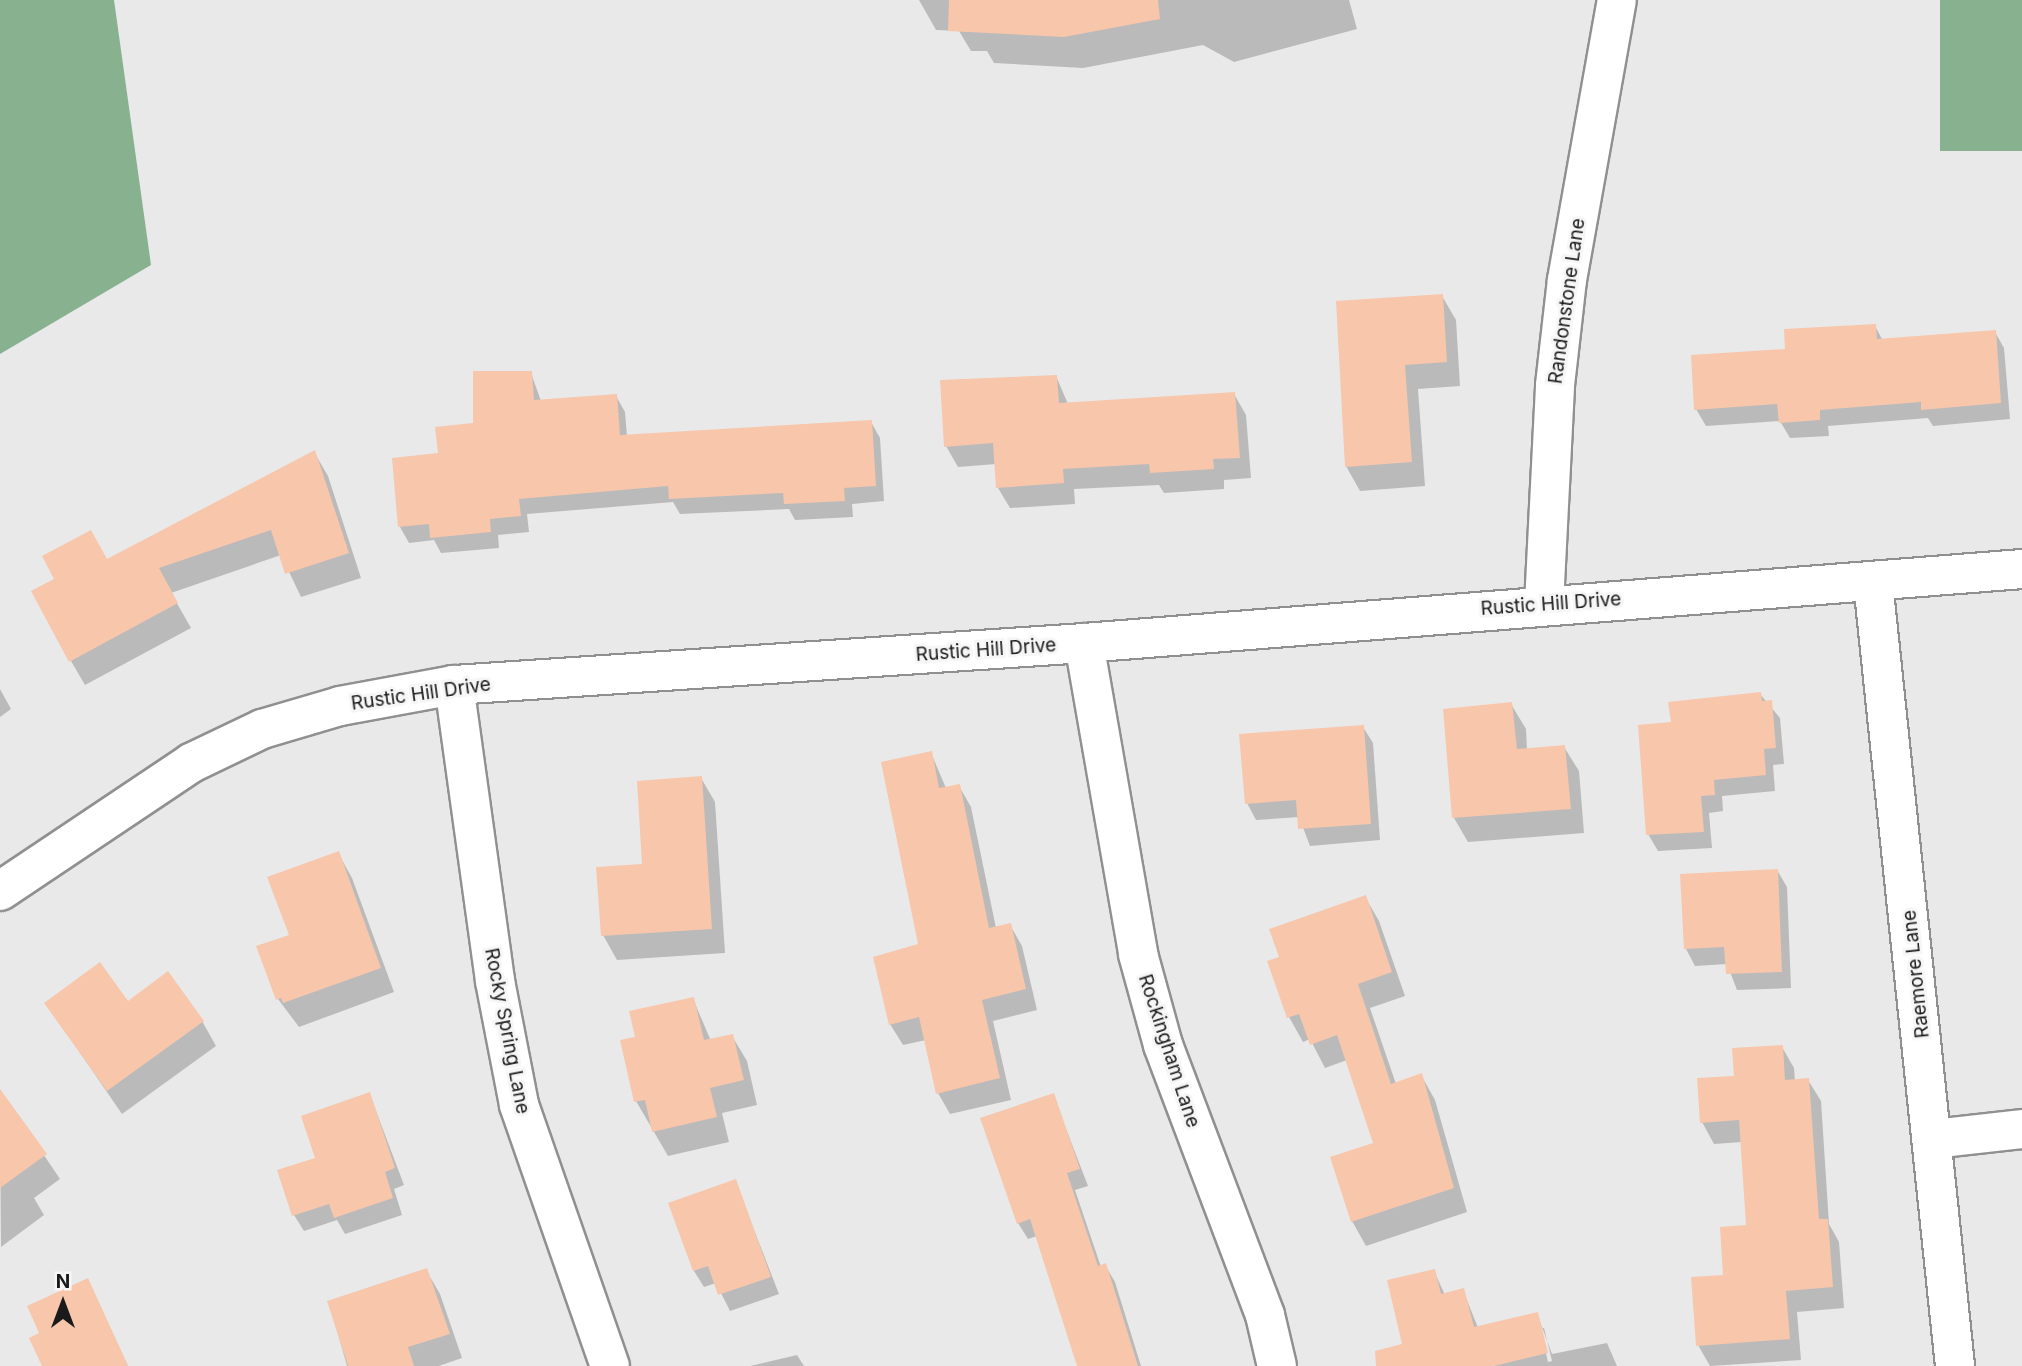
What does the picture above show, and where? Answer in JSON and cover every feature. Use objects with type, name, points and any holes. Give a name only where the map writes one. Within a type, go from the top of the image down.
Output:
[{"type":"street","name":"Randonstone Lane","points":[[1544,604],[1555,385],[1567,280],[1617,0]]},
{"type":"street","name":"Rustic Hill Drive","points":[[0,891],[191,763],[262,729],[340,706],[454,685],[1084,643],[1544,604],[2022,569]]},
{"type":"street","name":"Raemore Lane","points":[[1873,582],[1955,1366]]},
{"type":"street","name":"Rockingham Lane","points":[[1084,643],[1138,954],[1163,1045],[1265,1315],[1277,1366]]},
{"type":"street","name":"Rocky Spring Lane","points":[[454,685],[495,981],[519,1105],[610,1366]]},
{"type":"street","points":[[1933,1139],[2022,1129]]},
{"type":"green space","points":[[0,0],[114,0],[151,265],[0,354]]},
{"type":"green space","points":[[1940,0],[2022,0],[2022,151],[1940,151]]},
{"type":"building","points":[[949,0],[1158,0],[1160,19],[1064,37],[948,31]]},
{"type":"building","points":[[1443,294],[1447,362],[1405,365],[1412,462],[1345,467],[1336,301]]},
{"type":"building","points":[[1876,324],[1877,339],[1996,330],[2001,403],[1921,410],[1921,402],[1820,410],[1820,420],[1779,423],[1777,404],[1694,410],[1691,355],[1785,349],[1784,329]]},
{"type":"building","points":[[473,371],[532,371],[534,400],[617,394],[620,435],[872,420],[876,486],[844,488],[845,501],[784,504],[783,493],[669,499],[668,486],[519,499],[521,516],[490,519],[491,532],[430,538],[429,524],[398,527],[392,458],[438,453],[435,427],[473,423]]},
{"type":"building","points":[[1057,375],[1059,403],[1235,392],[1240,458],[1213,459],[1214,469],[1150,473],[1149,464],[1063,469],[1064,483],[996,488],[993,443],[944,447],[940,380]]},
{"type":"building","points":[[315,450],[349,553],[285,574],[271,530],[159,568],[178,603],[69,662],[31,591],[54,579],[42,556],[91,530],[107,559]]},
{"type":"building","points":[[1761,692],[1762,701],[1772,700],[1776,748],[1764,749],[1766,775],[1714,780],[1715,795],[1701,796],[1704,832],[1646,835],[1638,725],[1671,722],[1668,702]]},
{"type":"building","points":[[1512,702],[1517,749],[1565,745],[1571,809],[1452,818],[1443,709]]},
{"type":"building","points":[[1364,725],[1371,824],[1298,829],[1296,800],[1245,804],[1239,734]]},
{"type":"building","points":[[932,751],[939,788],[960,784],[989,928],[1011,923],[1026,989],[982,1000],[1000,1078],[936,1094],[919,1017],[889,1025],[873,957],[918,944],[881,762]]},
{"type":"building","points":[[702,776],[712,929],[601,936],[596,867],[642,864],[637,781]]},
{"type":"building","points":[[339,851],[381,968],[283,1003],[281,998],[276,1000],[256,946],[289,935],[267,877]]},
{"type":"building","points":[[1778,869],[1782,972],[1726,974],[1724,947],[1684,949],[1680,874]]},
{"type":"building","points":[[1366,895],[1392,972],[1358,984],[1391,1084],[1422,1073],[1454,1188],[1351,1222],[1330,1157],[1373,1143],[1337,1035],[1310,1045],[1299,1014],[1287,1018],[1267,961],[1279,957],[1269,929]]},
{"type":"building","points":[[100,962],[128,1001],[168,971],[204,1021],[107,1091],[44,1003]]},
{"type":"building","points":[[694,997],[704,1040],[733,1034],[744,1080],[710,1088],[717,1117],[652,1132],[645,1100],[634,1102],[620,1040],[635,1037],[629,1011]]},
{"type":"building","points":[[1783,1045],[1785,1080],[1809,1078],[1819,1219],[1828,1219],[1833,1287],[1786,1291],[1790,1339],[1696,1346],[1691,1277],[1723,1275],[1720,1227],[1746,1225],[1739,1120],[1700,1123],[1697,1078],[1734,1076],[1732,1048]]},
{"type":"building","points":[[0,1089],[47,1154],[0,1188]]},
{"type":"building","points":[[370,1092],[395,1168],[385,1172],[393,1198],[334,1218],[329,1204],[292,1216],[277,1170],[315,1158],[301,1116]]},
{"type":"building","points":[[1054,1093],[1080,1169],[1067,1173],[1098,1266],[1106,1263],[1138,1366],[1077,1366],[1030,1219],[1017,1224],[980,1118]]},
{"type":"building","points":[[736,1179],[771,1277],[718,1295],[708,1266],[693,1271],[668,1203]]},
{"type":"building","points":[[427,1268],[450,1334],[408,1347],[414,1366],[348,1366],[327,1301]]},
{"type":"building","points":[[1435,1269],[1441,1294],[1464,1288],[1474,1327],[1538,1312],[1548,1353],[1494,1366],[1376,1366],[1375,1351],[1402,1344],[1387,1280]]},
{"type":"building","points":[[88,1278],[128,1366],[42,1366],[29,1338],[39,1333],[27,1306]]}]
